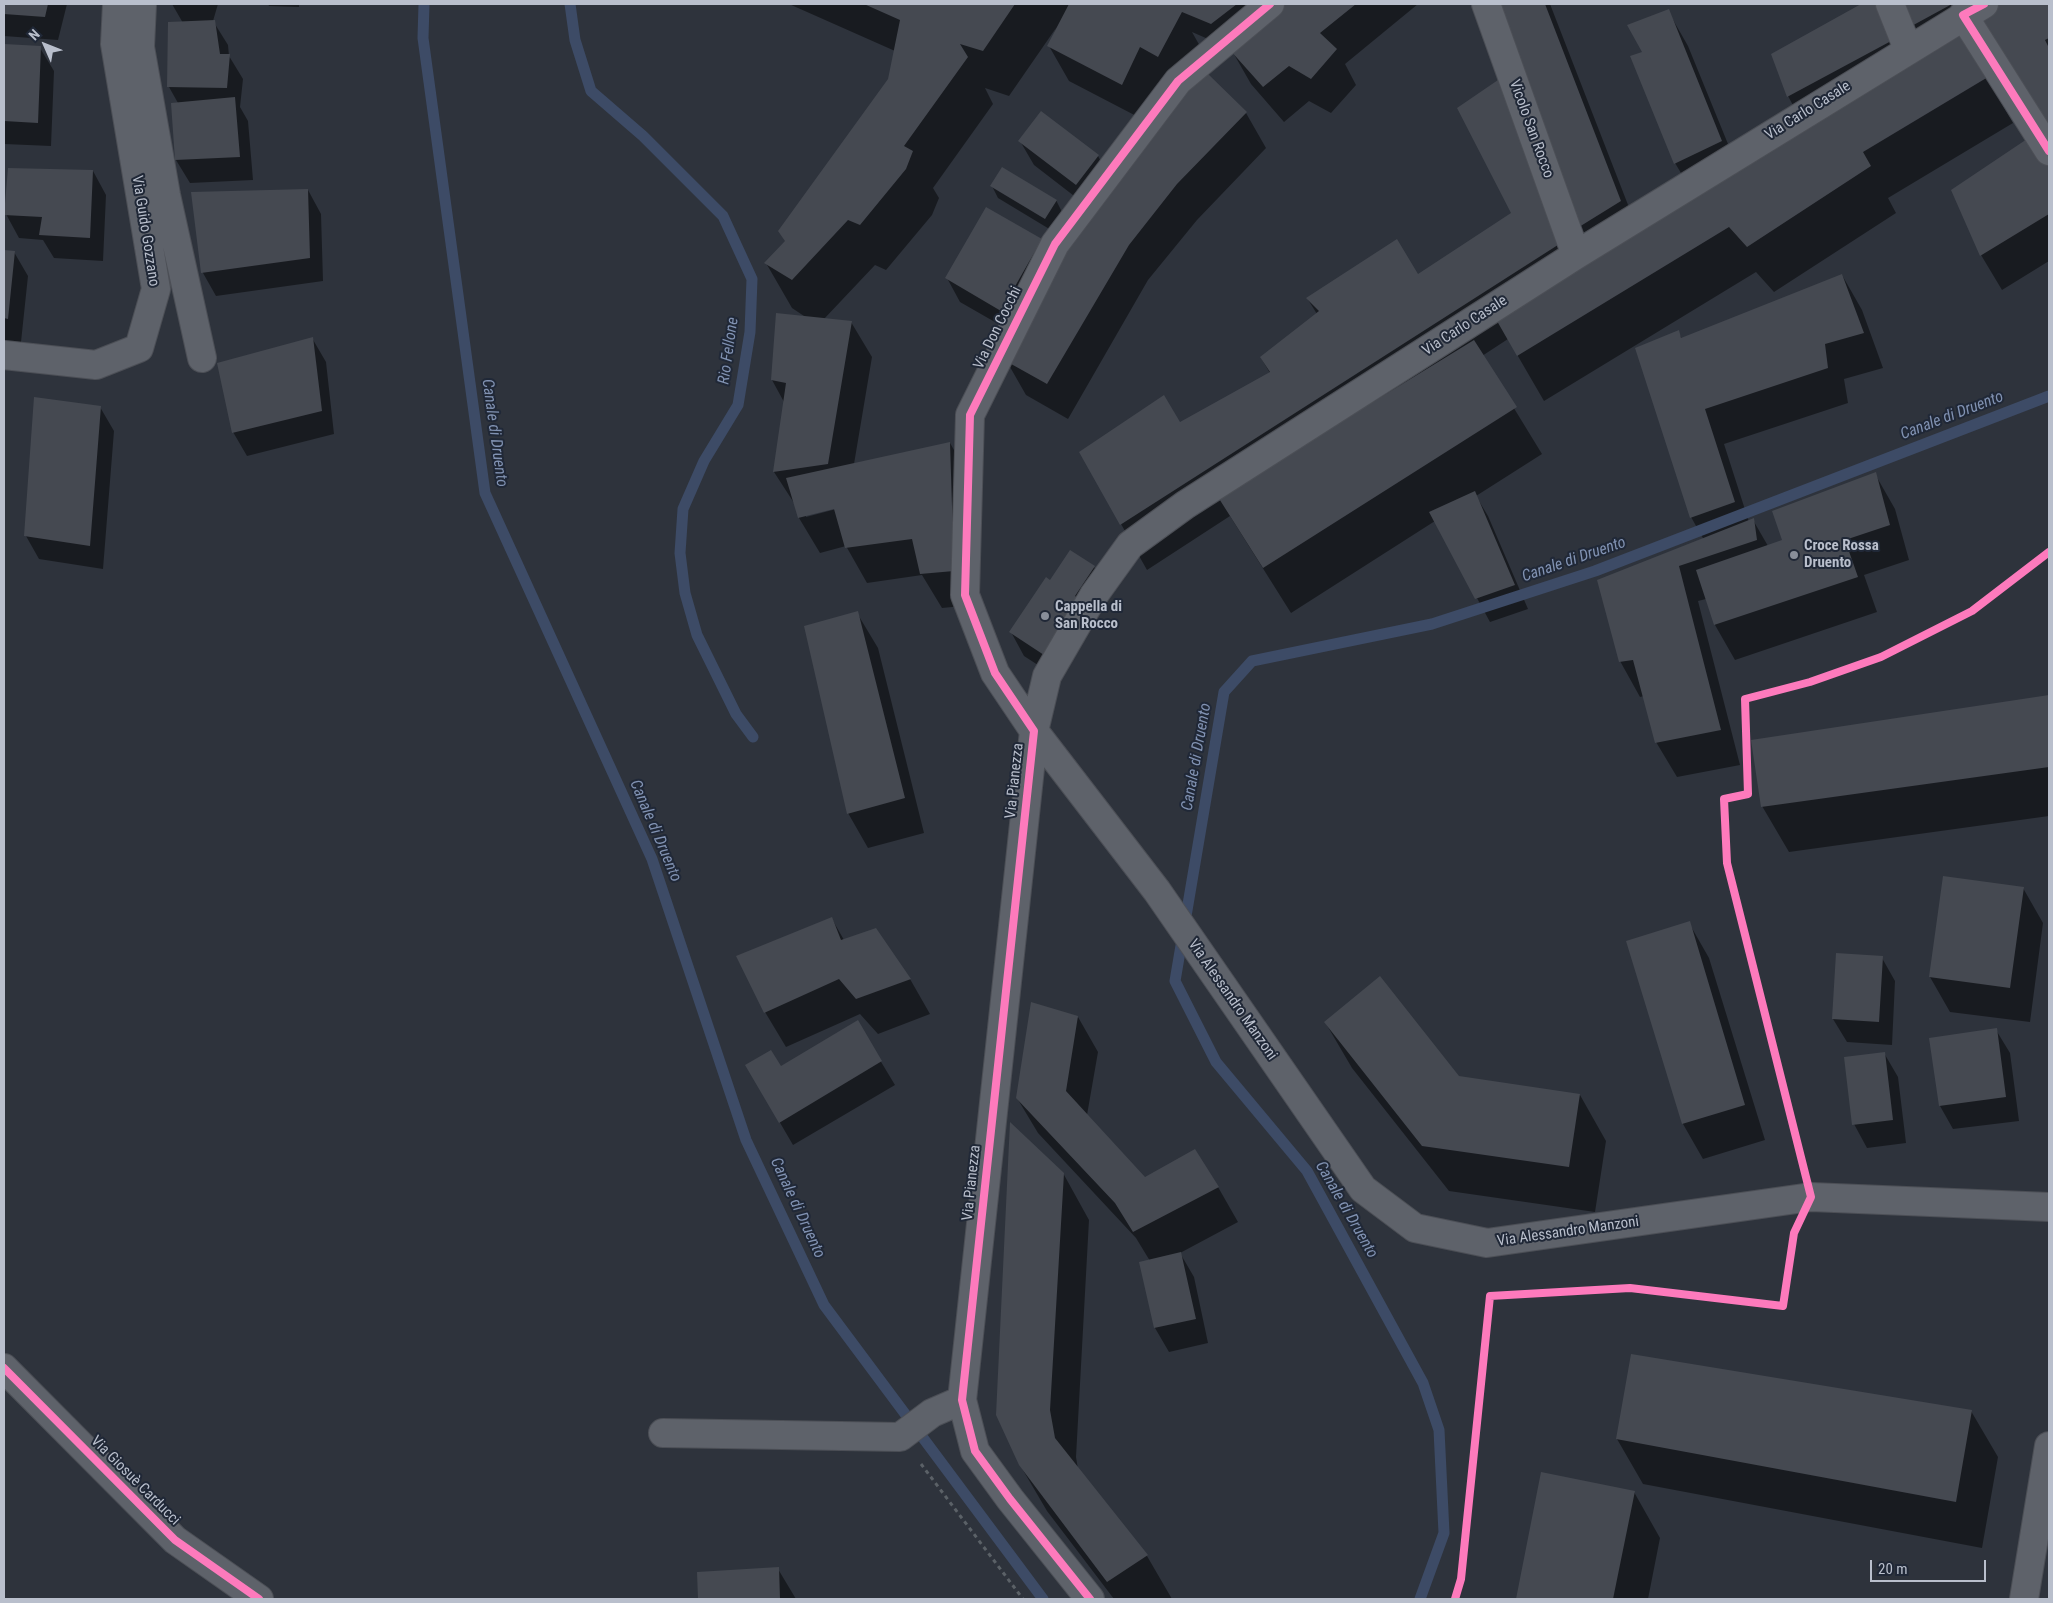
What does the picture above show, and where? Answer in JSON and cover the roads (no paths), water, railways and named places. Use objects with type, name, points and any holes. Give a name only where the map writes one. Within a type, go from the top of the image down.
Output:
[{"type":"street","name":"Via Guido Gozzano","points":[[4,355],[96,365],[139,348],[156,289],[115,44],[117,4]]},
{"type":"street","name":"Via Guido Gozzano","points":[[142,4],[140,47],[166,195],[202,358]]},
{"type":"street","name":"Via Don Cocchi","points":[[1034,731],[994,673],[965,594],[970,415],[1055,244],[1178,81],[1270,4]]},
{"type":"street","name":"Vicolo San Rocco","points":[[1486,4],[1576,254]]},
{"type":"street","points":[[1890,4],[1908,49]]},
{"type":"street","name":"Via Carlo Casale","points":[[1034,731],[1047,676],[1094,595],[1130,545],[1194,500],[1576,254],[1974,10]]},
{"type":"street","points":[[1974,10],[2049,151]]},
{"type":"street","name":"Via Alessandro Manzoni","points":[[1034,731],[1157,892],[1363,1189],[1415,1228],[1487,1243],[1811,1198],[2049,1207]]},
{"type":"street","name":"Via Pianezza","points":[[1034,731],[962,1400],[975,1451],[1010,1499],[1090,1599]]},
{"type":"street","name":"Via Giosuè Carducci","points":[[4,1368],[175,1540],[259,1599]]},
{"type":"street","points":[[662,1433],[900,1437],[932,1413],[962,1400]]},
{"type":"street","points":[[2024,1599],[2049,1446]]},
{"type":"waterway","name":"Canale di Druento","points":[[424,4],[423,38],[485,493],[652,859],[746,1140],[824,1305],[1043,1599]]},
{"type":"waterway","name":"Rio Fellone","points":[[570,4],[575,40],[591,91],[643,136],[723,216],[752,279],[750,332],[738,405],[704,461],[683,509],[680,553],[685,593],[697,635],[736,714],[753,737]]},
{"type":"waterway","name":"Canale di Druento","points":[[1420,1599],[1444,1533],[1439,1430],[1423,1383],[1307,1171],[1216,1062],[1175,981],[1224,692],[1252,661],[1432,624],[1595,571],[2049,396]]},
{"type":"place","name":"Croce Rossa Druento","points":[[1794,555]]},
{"type":"place","name":"Cappella di San Rocco","points":[[1045,616]]}]
